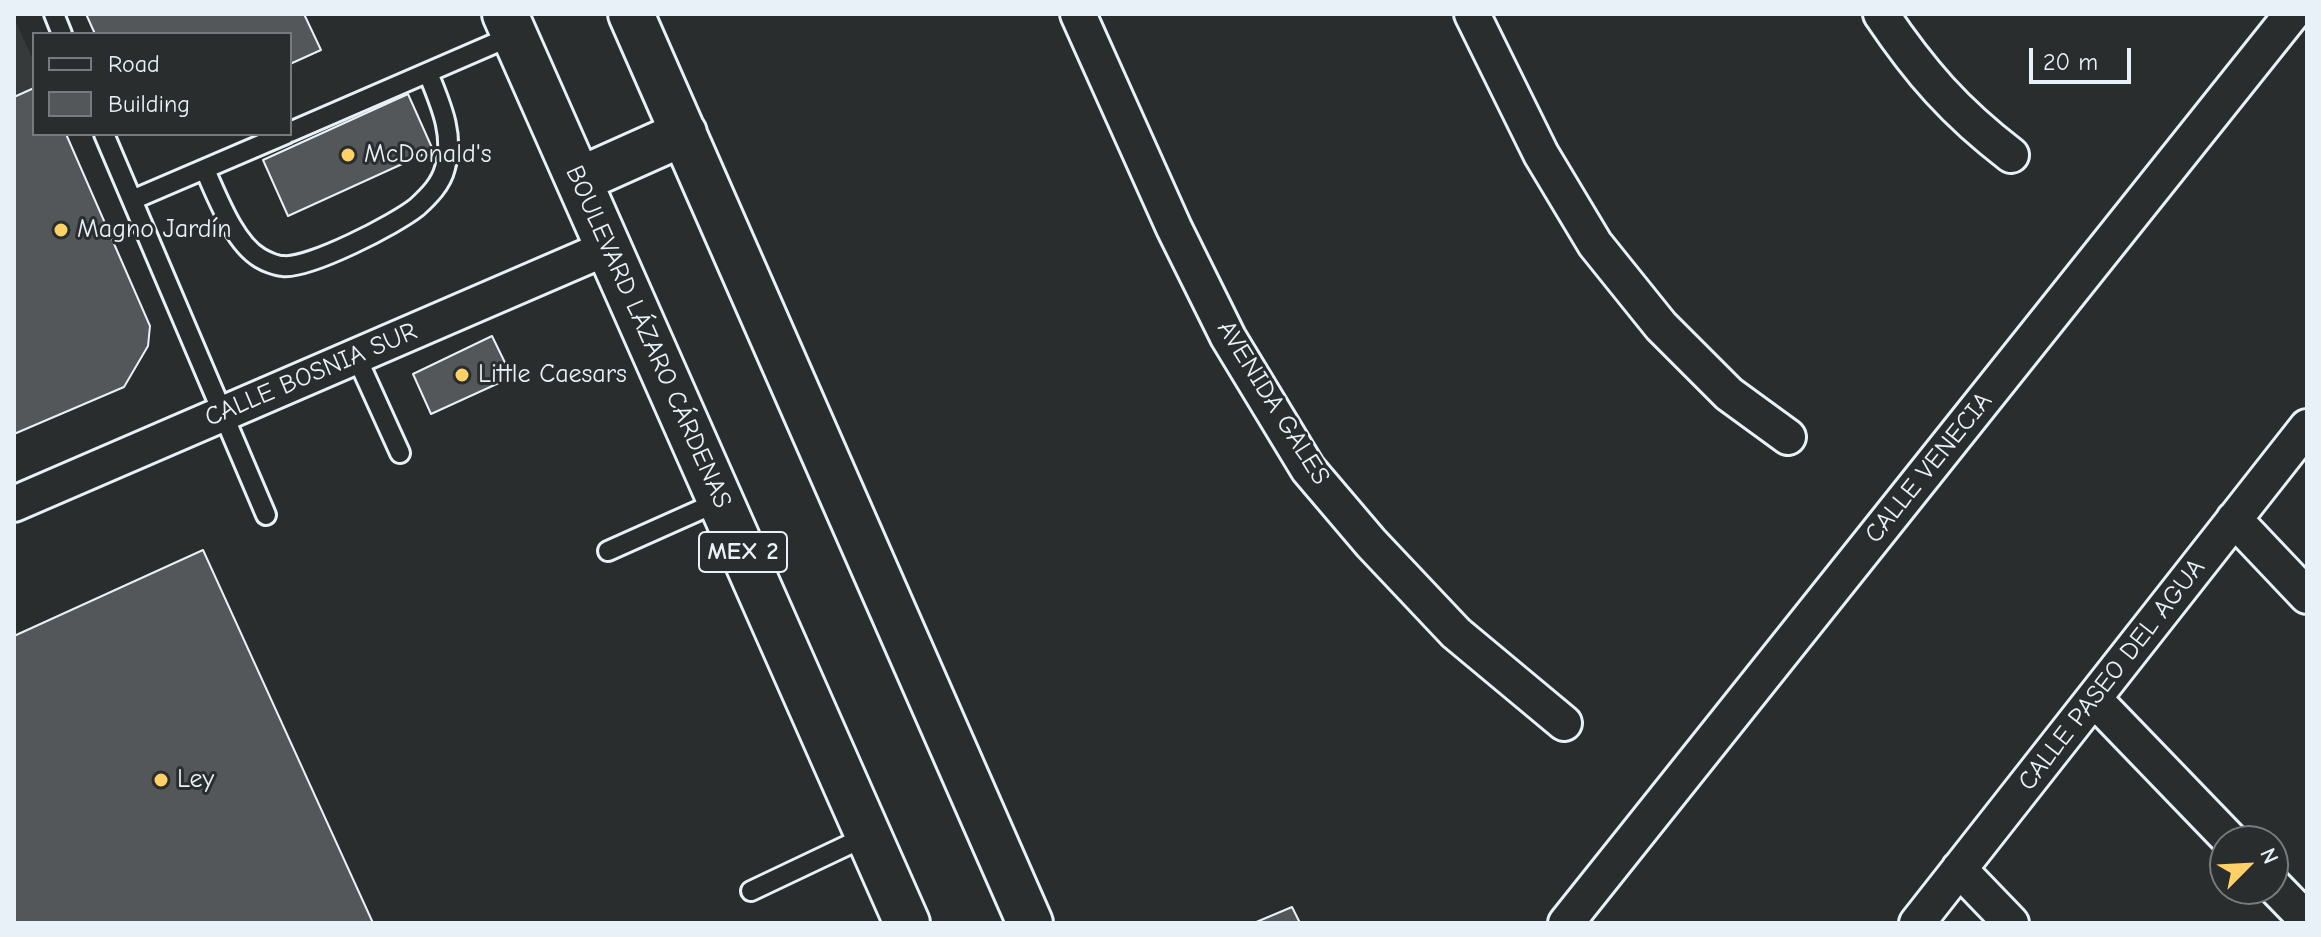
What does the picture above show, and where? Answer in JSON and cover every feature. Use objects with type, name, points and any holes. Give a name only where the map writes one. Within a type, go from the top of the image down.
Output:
[{"type":"main road","points":[[631,14],[1030,923]]},
{"type":"main road","name":"BOULEVARD LÁZARO CÁRDENAS","points":[[509,24],[907,923]]},
{"type":"main road","points":[[579,180],[684,133]]},
{"type":"street","name":"AVENIDA GALES","points":[[1078,14],[1174,228],[1228,337],[1308,469],[1371,543],[1456,633],[1564,723]]},
{"type":"street","points":[[1472,14],[1541,154],[1595,244],[1661,326],[1729,394],[1788,437]]},
{"type":"street","points":[[1881,14],[1940,92],[1972,125],[2011,155]]},
{"type":"street","name":"CALLE VENECIA","points":[[1566,923],[2292,14]]},
{"type":"street","name":"CALLE BOSNIA SUR","points":[[14,504],[609,247]]},
{"type":"street","name":"CALLE PASEO DEL AGUA","points":[[1917,923],[2307,427]]},
{"type":"street","points":[[2234,519],[2307,596]]},
{"type":"street","points":[[2095,700],[2216,825]]},
{"type":"street","points":[[1959,869],[2011,923]]},
{"type":"street","points":[[2289,901],[2307,920]]},
{"type":"lane","points":[[292,131],[428,73],[509,24]]},
{"type":"lane","points":[[205,170],[228,218],[244,243],[258,257],[282,266],[301,264],[337,250],[414,209],[436,188],[445,170],[449,149],[446,125],[428,73]]},
{"type":"lane","points":[[105,136],[266,515]]},
{"type":"lane","points":[[132,200],[281,136]]},
{"type":"lane","points":[[356,356],[400,453]]},
{"type":"lane","points":[[608,551],[720,501]]},
{"type":"lane","points":[[751,891],[869,835]]},
{"type":"shaded area","points":[[14,18],[32,58],[32,89],[14,97]]},
{"type":"building","points":[[86,14],[304,14],[321,50],[292,63],[292,32],[94,32]]},
{"type":"building","name":"Magno Jardín","points":[[32,89],[32,136],[67,136],[150,326],[148,346],[124,387],[14,434],[14,97]]},
{"type":"building","name":"McDonald's","points":[[408,94],[433,150],[288,216],[263,160]]},
{"type":"building","name":"Little Caesars","points":[[492,336],[512,377],[431,414],[413,374]]},
{"type":"building","name":"Ley","points":[[203,550],[373,923],[14,923],[14,636]]},
{"type":"building","points":[[1292,907],[1300,923],[1254,923]]},
{"type":"place","name":"McDonald's","points":[[348,155]]},
{"type":"place","name":"Magno Jardín","points":[[61,230]]},
{"type":"place","name":"Little Caesars","points":[[462,375]]},
{"type":"place","name":"Ley","points":[[161,780]]}]
